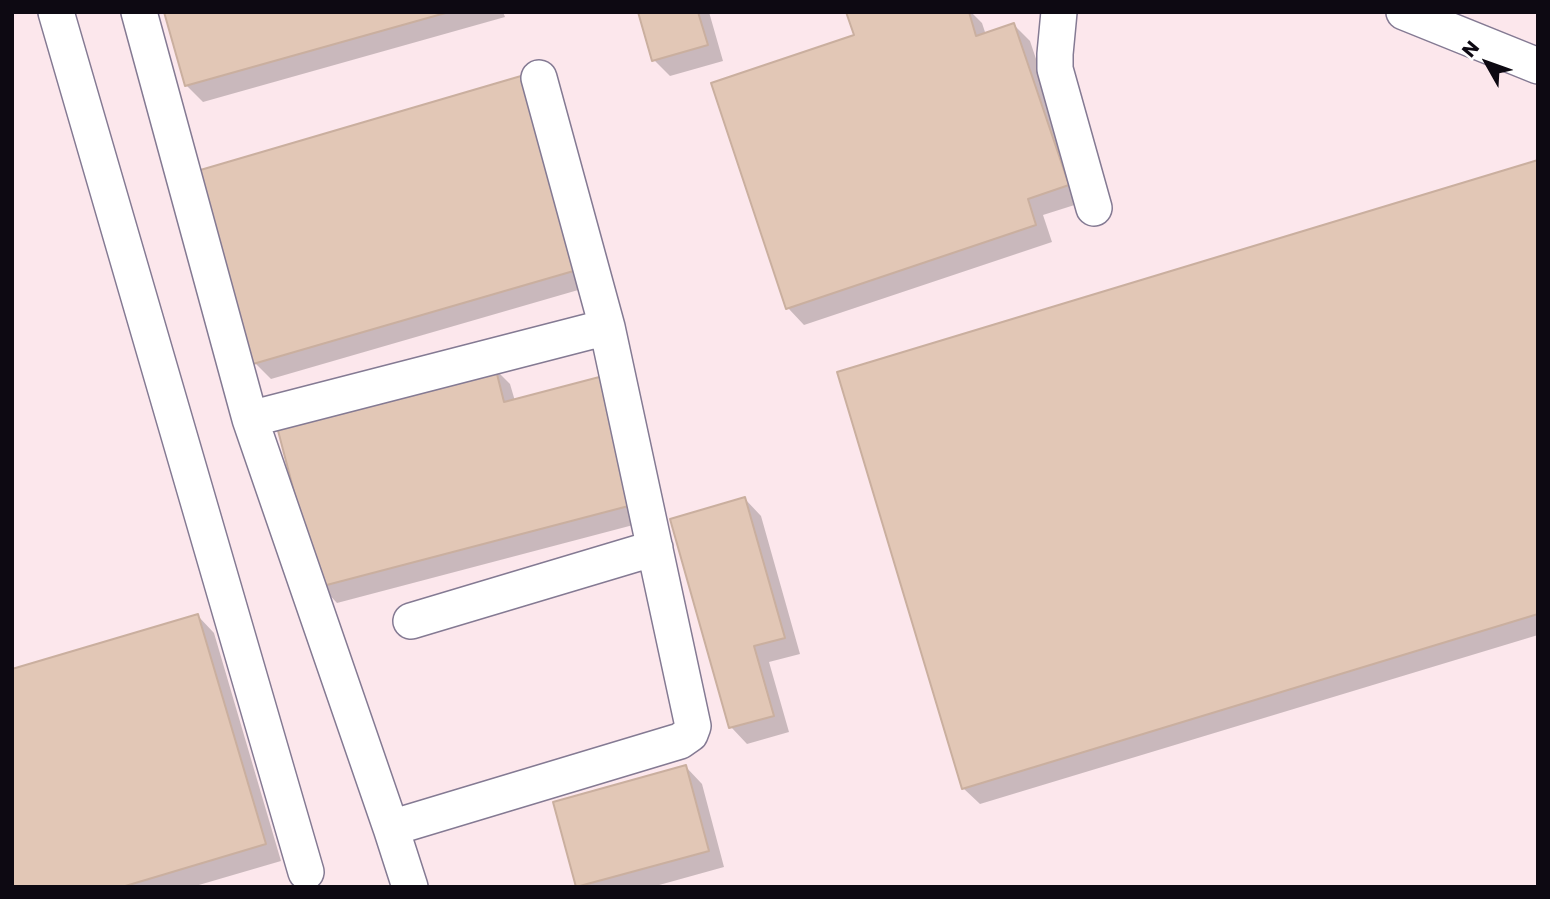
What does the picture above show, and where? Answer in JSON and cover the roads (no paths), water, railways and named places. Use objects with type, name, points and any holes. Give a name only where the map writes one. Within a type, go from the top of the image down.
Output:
[{"type":"street","points":[[57,12],[306,872]]},
{"type":"street","points":[[139,12],[250,419],[410,887]]},
{"type":"street","points":[[1059,12],[1055,69],[1094,208]]},
{"type":"street","points":[[1404,12],[1538,66]]},
{"type":"street","points":[[391,828],[680,741],[690,734],[693,726],[607,327],[539,78]]},
{"type":"street","points":[[250,419],[607,327]]},
{"type":"street","points":[[411,621],[655,548]]}]
